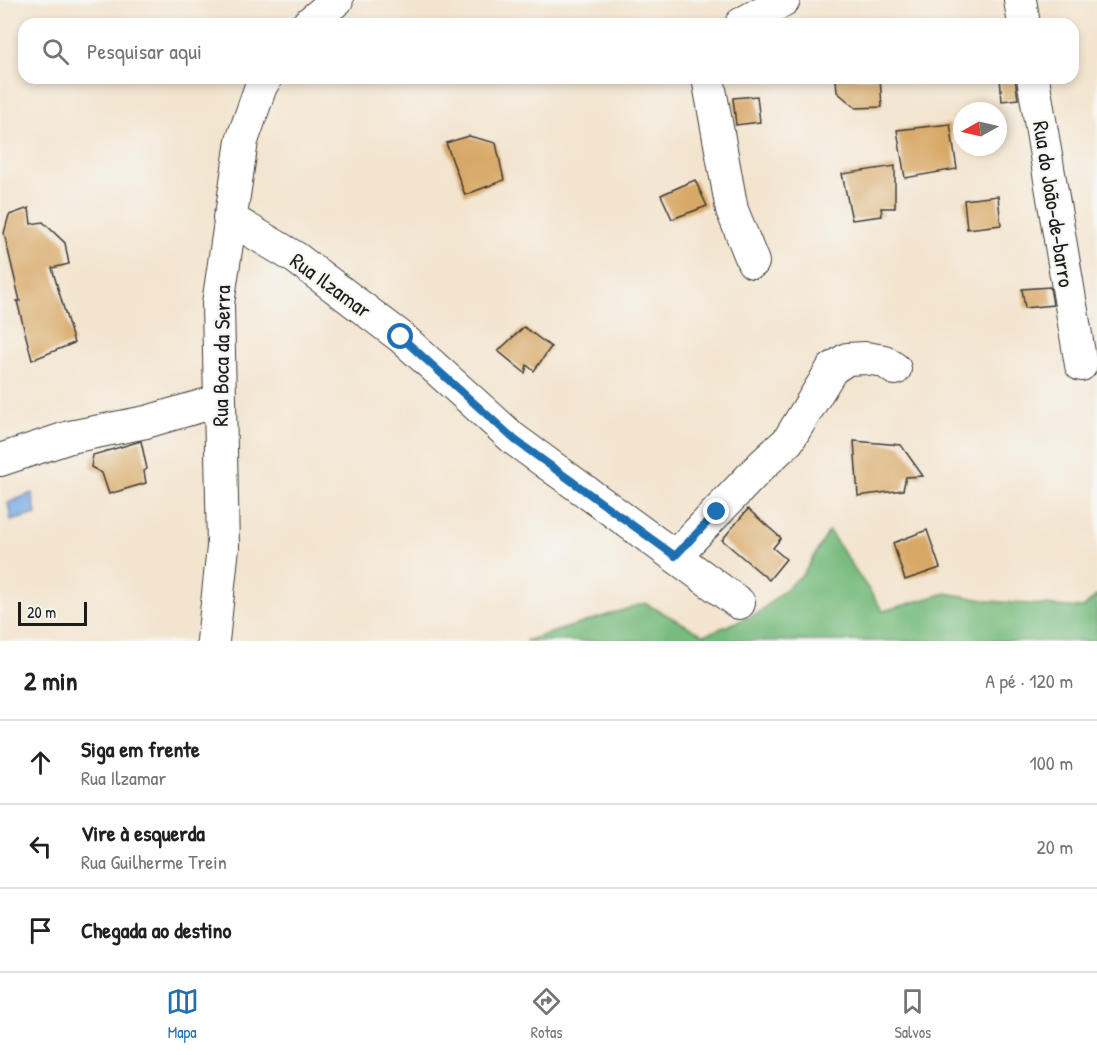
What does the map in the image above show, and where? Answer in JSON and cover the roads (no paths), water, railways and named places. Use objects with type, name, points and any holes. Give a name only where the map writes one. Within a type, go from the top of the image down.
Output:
[{"type":"street","points":[[315,18],[337,0]]},
{"type":"street","points":[[752,18],[784,0]]},
{"type":"street","points":[[1020,0],[1023,18]]},
{"type":"street","name":"Rua Boca da Serra","points":[[213,641],[223,547],[218,400],[218,304],[242,141],[262,84]]},
{"type":"street","points":[[709,84],[732,210],[753,262]]},
{"type":"street","name":"Rua do João-de-barro","points":[[1034,84],[1081,365]]},
{"type":"street","name":"Rua Ilzamar","points":[[229,218],[296,258],[401,337],[515,440],[739,603]]},
{"type":"street","points":[[675,556],[788,441],[832,369],[847,359],[866,358],[884,361],[895,369]]},
{"type":"street","points":[[0,460],[70,437],[147,422],[218,400]]},
{"type":"water","points":[[32,493],[36,514],[11,521],[8,503]]}]
